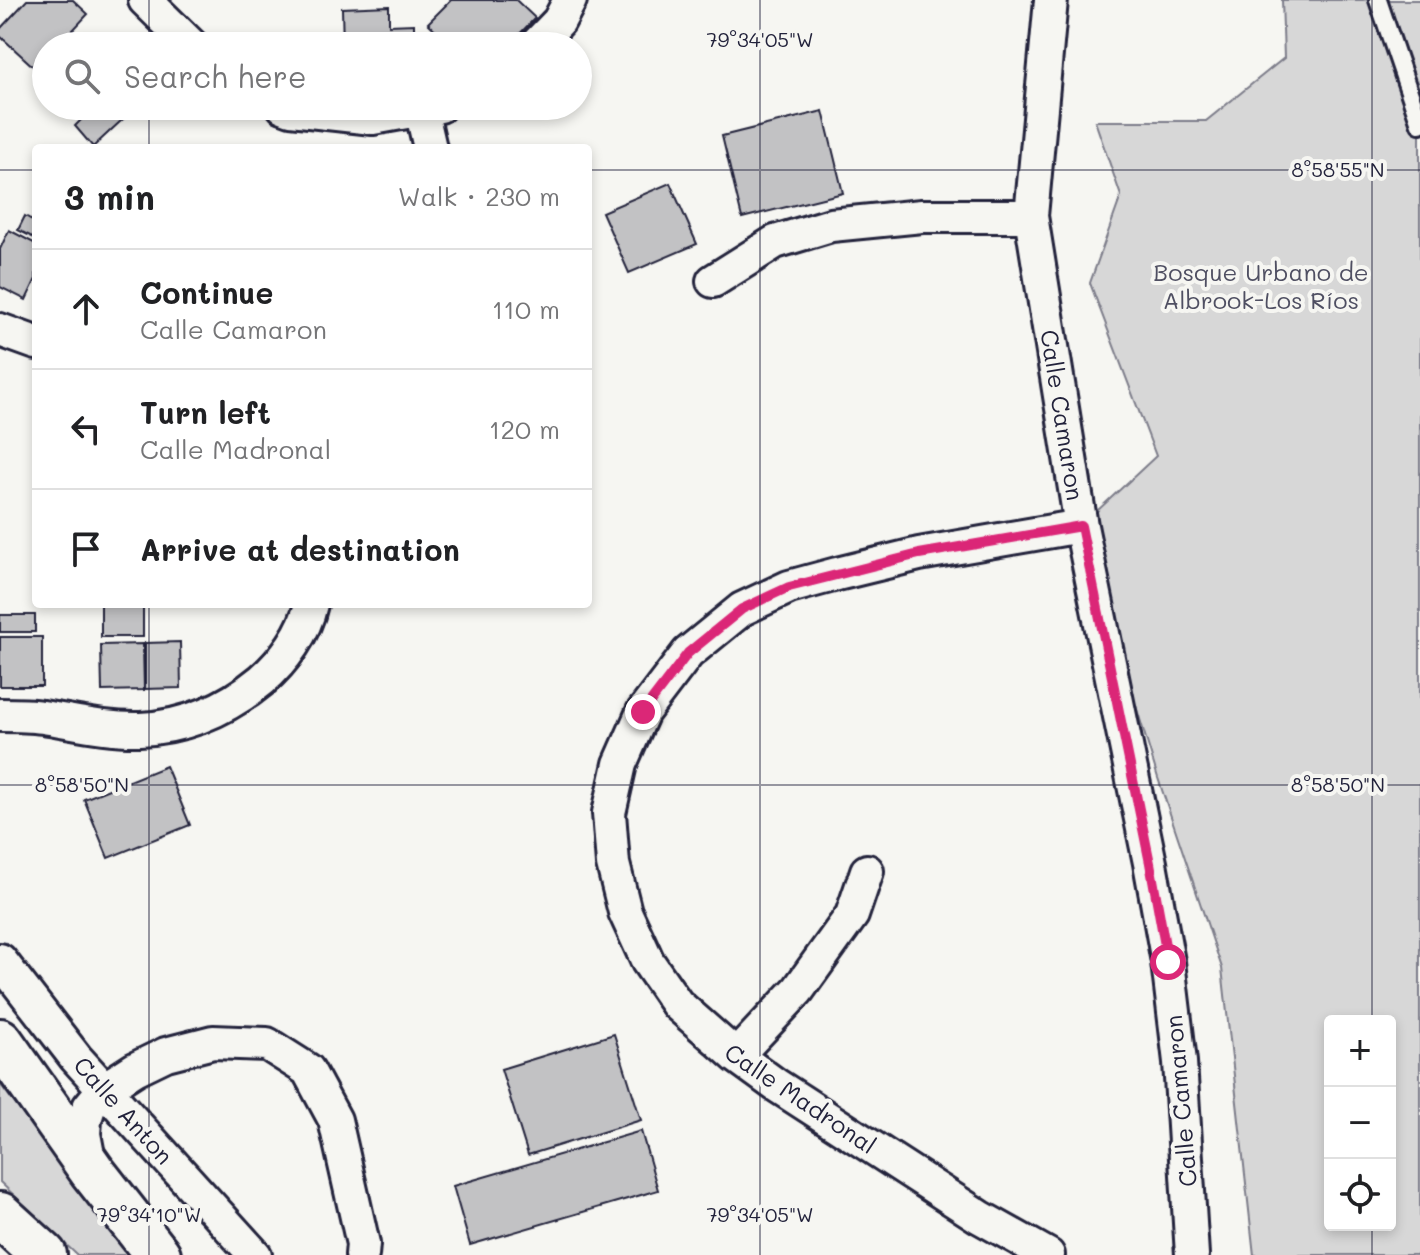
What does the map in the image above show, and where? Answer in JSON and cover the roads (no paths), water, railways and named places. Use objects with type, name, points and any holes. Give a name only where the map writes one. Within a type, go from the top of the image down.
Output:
[{"type":"main road","points":[[0,1041],[92,1171],[158,1255]]},
{"type":"main road","points":[[0,1215],[44,1255]]},
{"type":"street","points":[[145,0],[178,32]]},
{"type":"street","points":[[548,32],[559,21],[570,0]]},
{"type":"street","name":"Calle Camaron","points":[[1051,0],[1031,216],[1081,526],[1168,962],[1180,1062],[1192,1255]]},
{"type":"street","points":[[430,144],[431,120]]},
{"type":"street","points":[[713,281],[775,242],[831,225],[922,216],[1031,216]]},
{"type":"street","points":[[0,330],[32,342]]},
{"type":"street","name":"Calle Madronal","points":[[1048,1255],[980,1217],[776,1085],[736,1056],[677,1004],[648,962],[625,912],[613,864],[609,813],[620,764],[643,712],[688,653],[742,609],[789,587],[919,554],[1081,526]]},
{"type":"street","points":[[0,715],[38,716],[138,729],[204,716],[248,691],[268,674],[287,653],[309,608]]},
{"type":"street","points":[[736,1056],[798,990],[852,915],[867,871]]},
{"type":"street","name":"Calle Anton","points":[[0,960],[76,1058],[255,1255]]},
{"type":"street","points":[[92,1171],[84,1134],[85,1120],[89,1107],[104,1089],[166,1054],[213,1042],[267,1044],[308,1070],[335,1120],[363,1244],[362,1255]]},
{"type":"lane","points":[[1378,0],[1420,124]]},
{"type":"park label","name":"Bosque Urbano de Albrook-Los Ríos","points":[[1261,285]]}]
